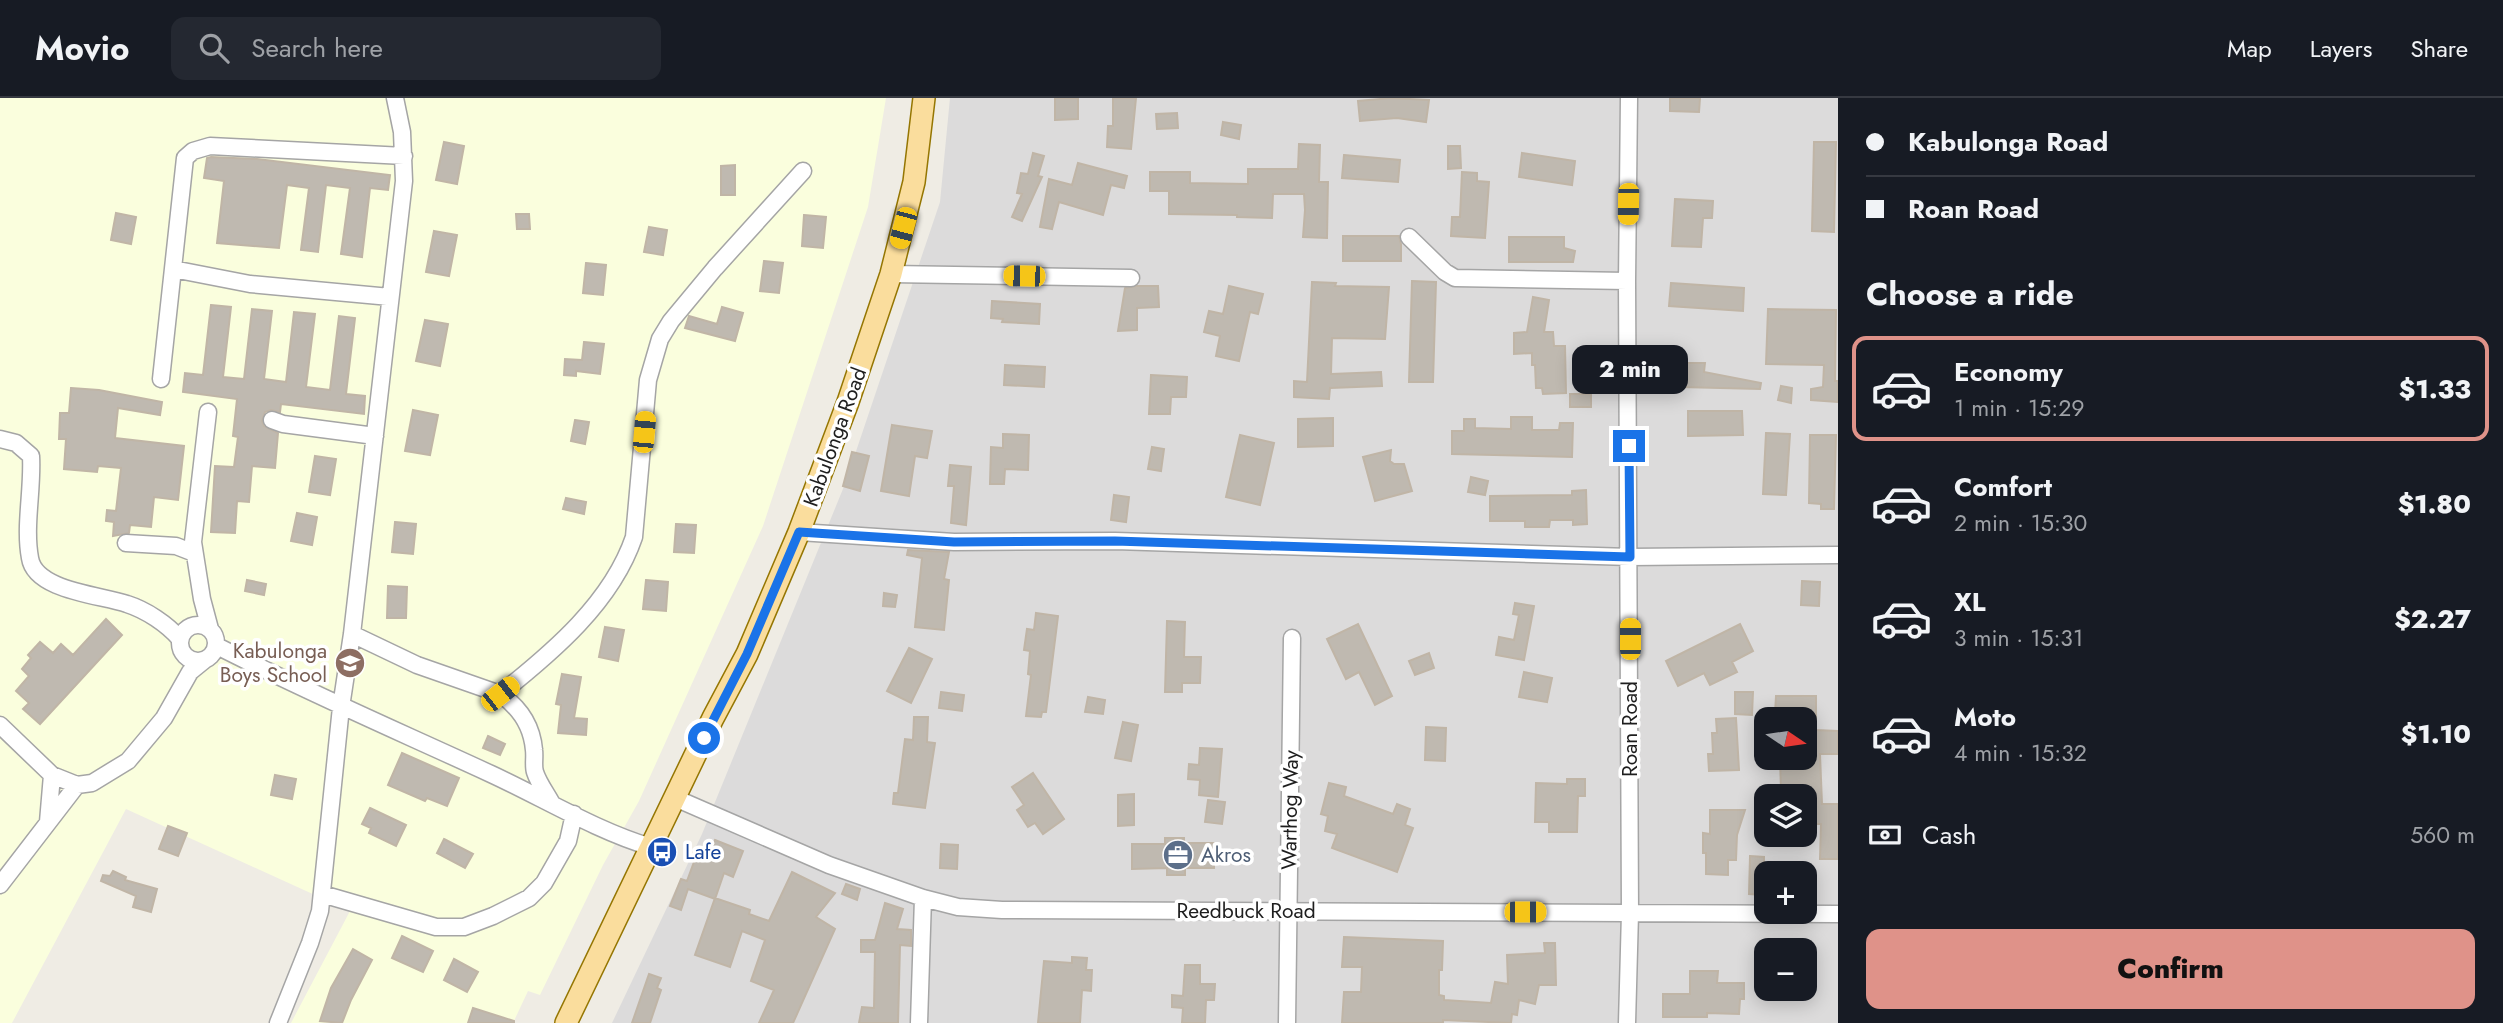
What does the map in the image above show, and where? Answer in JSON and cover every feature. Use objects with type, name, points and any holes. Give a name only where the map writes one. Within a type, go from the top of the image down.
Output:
[{"type":"main road","name":"Kabulonga Road","points":[[566,1023],[713,718],[752,645],[799,532],[853,390],[891,274],[914,182],[924,98]]},
{"type":"street","points":[[278,1023],[320,911],[404,156],[395,98]]},
{"type":"street","name":"Roan Road","points":[[1627,1023],[1630,913],[1627,281],[1629,98]]},
{"type":"street","points":[[161,380],[185,158],[193,151],[210,146],[404,156]]},
{"type":"street","points":[[500,694],[582,620],[615,580],[634,537],[648,380],[660,339],[671,321],[715,268],[803,171]]},
{"type":"street","points":[[1409,237],[1445,272],[1455,278],[1627,281]]},
{"type":"street","points":[[173,269],[250,285],[390,297]]},
{"type":"street","points":[[891,274],[1131,278]]},
{"type":"street","points":[[208,412],[193,542],[202,599],[210,629],[214,634],[212,653]]},
{"type":"street","points":[[272,419],[283,424],[374,436]]},
{"type":"street","points":[[0,439],[16,443],[31,456],[30,560],[38,575],[59,586],[129,604],[182,630],[199,625],[210,629]]},
{"type":"street","points":[[799,532],[954,542],[1115,541],[1630,557],[1838,555]]},
{"type":"street","points":[[126,543],[176,546],[194,553]]},
{"type":"street","points":[[188,664],[182,651],[182,630],[202,599]]},
{"type":"street","points":[[352,635],[417,665],[500,694],[521,712],[534,742],[534,770],[551,802]]},
{"type":"street","name":"Warthog Way","points":[[1287,1023],[1292,638]]},
{"type":"street","points":[[0,725],[52,775],[77,785],[92,783],[128,761],[164,718],[188,664],[212,653],[341,707],[551,802],[625,839],[651,847]]},
{"type":"street","points":[[48,822],[52,775]]},
{"type":"street","points":[[0,885],[77,785]]},
{"type":"street","name":"Reedbuck Road","points":[[675,798],[829,865],[923,898],[958,906],[1002,910],[1838,914]]},
{"type":"street","points":[[322,894],[436,927],[464,927],[529,898],[544,883],[568,841],[574,814]]},
{"type":"street","points":[[919,1023],[923,898]]},
{"type":"shaded area","name":"Kabulonga Boys School","points":[[0,98],[886,98],[868,207],[763,526],[639,801],[603,865],[540,995],[528,991],[513,1023],[291,1023],[350,911],[126,809],[12,1023],[0,1023]]},
{"type":"shaded area","points":[[950,98],[1838,98],[1838,1023],[612,1023],[702,834],[845,484],[940,202]]},
{"type":"building","points":[[1055,98],[1078,98],[1078,119],[1055,120]]},
{"type":"building","points":[[1113,98],[1136,98],[1131,149],[1107,147],[1108,126],[1113,126]]},
{"type":"building","points":[[1391,98],[1429,100],[1426,122],[1397,118],[1360,121],[1358,101]]},
{"type":"building","points":[[1670,98],[1700,98],[1699,112],[1670,111]]},
{"type":"building","points":[[1177,113],[1178,128],[1157,129],[1156,114]]},
{"type":"building","points":[[1223,122],[1241,125],[1239,139],[1221,135]]},
{"type":"building","points":[[444,142],[464,146],[457,184],[436,180]]},
{"type":"building","points":[[1814,142],[1836,142],[1834,232],[1812,231]]},
{"type":"building","points":[[1299,144],[1320,145],[1319,182],[1328,182],[1327,238],[1303,237],[1304,194],[1273,194],[1272,218],[1169,214],[1169,191],[1150,191],[1150,172],[1190,172],[1190,183],[1248,184],[1248,169],[1298,169]]},
{"type":"building","points":[[1448,146],[1460,146],[1461,168],[1448,169]]},
{"type":"building","points":[[1033,153],[1044,156],[1038,176],[1042,177],[1022,221],[1012,217],[1022,194],[1017,193],[1021,173],[1028,174]]},
{"type":"building","points":[[1522,153],[1575,161],[1572,185],[1519,177]]},
{"type":"building","points":[[1344,155],[1400,160],[1398,182],[1342,178]]},
{"type":"building","points":[[207,158],[257,159],[390,175],[388,190],[370,188],[362,257],[341,254],[350,188],[326,185],[318,252],[301,250],[309,188],[287,185],[279,248],[217,243],[224,181],[204,178]]},
{"type":"building","points":[[1078,163],[1127,176],[1124,188],[1111,185],[1103,215],[1059,202],[1052,229],[1040,227],[1049,179],[1072,185]]},
{"type":"building","points":[[735,165],[735,195],[721,195],[721,166]]},
{"type":"building","points":[[1462,172],[1477,173],[1477,181],[1489,182],[1485,238],[1451,236],[1452,217],[1460,217]]},
{"type":"building","points":[[1675,199],[1713,201],[1712,218],[1703,218],[1701,247],[1672,246]]},
{"type":"building","points":[[116,213],[136,217],[131,244],[111,240]]},
{"type":"building","points":[[516,214],[529,214],[530,229],[517,229]]},
{"type":"building","points":[[804,215],[826,217],[823,248],[802,246]]},
{"type":"building","points":[[649,227],[667,230],[663,255],[644,252]]},
{"type":"building","points":[[434,231],[457,235],[449,276],[426,272]]},
{"type":"building","points":[[1343,236],[1399,236],[1401,261],[1343,261]]},
{"type":"building","points":[[1509,237],[1564,237],[1564,248],[1575,251],[1573,262],[1509,262]]},
{"type":"building","points":[[764,261],[783,263],[779,293],[760,291]]},
{"type":"building","points":[[586,263],[606,265],[603,295],[583,293]]},
{"type":"building","points":[[1412,281],[1436,282],[1433,382],[1409,382]]},
{"type":"building","points":[[1312,282],[1336,283],[1335,286],[1389,287],[1385,339],[1332,338],[1331,374],[1381,372],[1382,386],[1330,388],[1329,399],[1294,397],[1294,381],[1307,382]]},
{"type":"building","points":[[1671,283],[1744,288],[1743,311],[1669,306]]},
{"type":"building","points":[[1158,286],[1159,307],[1137,308],[1137,330],[1118,331],[1125,288]]},
{"type":"building","points":[[1229,286],[1263,294],[1258,314],[1250,312],[1239,361],[1216,356],[1220,336],[1204,332],[1209,311],[1223,314]]},
{"type":"building","points":[[1533,297],[1549,300],[1544,332],[1553,332],[1554,346],[1565,346],[1566,393],[1543,394],[1542,388],[1536,388],[1532,353],[1514,354],[1514,333],[1527,332]]},
{"type":"building","points":[[992,301],[1040,304],[1039,324],[1002,322],[1003,319],[991,318]]},
{"type":"building","points":[[211,305],[231,307],[223,377],[244,379],[252,309],[272,311],[264,379],[286,382],[294,312],[315,314],[306,387],[330,390],[339,316],[355,318],[346,394],[365,396],[364,414],[281,404],[280,412],[265,412],[262,421],[264,426],[278,433],[275,468],[252,466],[249,502],[237,501],[235,533],[211,532],[215,466],[234,467],[238,437],[233,436],[237,399],[183,392],[185,373],[203,375]]},
{"type":"building","points":[[722,307],[743,313],[735,341],[685,328],[689,316],[717,324]]},
{"type":"building","points":[[1768,309],[1836,310],[1835,381],[1838,381],[1838,402],[1811,400],[1811,389],[1823,387],[1824,365],[1766,364]]},
{"type":"building","points":[[425,320],[448,324],[440,366],[416,361]]},
{"type":"building","points":[[584,342],[604,344],[600,374],[576,371],[576,376],[564,375],[565,359],[582,360]]},
{"type":"building","points":[[1681,363],[1705,363],[1704,372],[1761,383],[1760,389],[1681,387]]},
{"type":"building","points":[[1005,365],[1045,367],[1044,387],[1004,385]]},
{"type":"building","points":[[1151,375],[1187,377],[1186,397],[1171,397],[1170,414],[1149,414]]},
{"type":"building","points":[[1781,386],[1792,388],[1791,403],[1778,400]]},
{"type":"building","points":[[71,388],[99,390],[162,402],[160,415],[118,408],[115,438],[184,446],[178,500],[154,497],[151,527],[130,525],[129,533],[113,536],[114,522],[106,521],[107,510],[116,511],[121,468],[98,466],[97,472],[64,469],[66,439],[59,439],[60,413],[69,413]]},
{"type":"building","points":[[1570,394],[1591,394],[1591,407],[1570,407]]},
{"type":"building","points":[[413,410],[438,415],[430,455],[405,451]]},
{"type":"building","points":[[1688,411],[1742,411],[1743,435],[1688,436]]},
{"type":"building","points":[[1511,417],[1532,417],[1532,430],[1559,430],[1560,423],[1573,423],[1572,457],[1452,454],[1452,431],[1464,431],[1464,419],[1475,419],[1475,428],[1511,429]]},
{"type":"building","points":[[1333,418],[1333,446],[1298,447],[1298,419]]},
{"type":"building","points":[[575,420],[589,422],[585,444],[571,441]]},
{"type":"building","points":[[892,425],[932,431],[927,458],[915,456],[909,496],[881,491]]},
{"type":"building","points":[[1766,433],[1790,434],[1786,495],[1763,494]]},
{"type":"building","points":[[1003,434],[1029,435],[1028,470],[1005,469],[1004,484],[990,484],[991,447],[1003,448]]},
{"type":"building","points":[[1240,435],[1274,443],[1260,505],[1226,497]]},
{"type":"building","points":[[1810,435],[1836,435],[1834,509],[1821,509],[1821,504],[1809,503]]},
{"type":"building","points":[[1152,447],[1164,449],[1161,471],[1148,469]]},
{"type":"building","points":[[1391,450],[1390,461],[1404,464],[1412,491],[1375,501],[1363,457]]},
{"type":"building","points":[[852,452],[869,456],[860,491],[843,486]]},
{"type":"building","points":[[315,456],[336,459],[330,495],[309,492]]},
{"type":"building","points":[[950,465],[971,467],[966,525],[951,523],[954,486],[948,486]]},
{"type":"building","points":[[1471,477],[1488,481],[1485,495],[1468,492]]},
{"type":"building","points":[[1586,490],[1587,524],[1573,525],[1573,520],[1550,520],[1549,527],[1525,527],[1525,521],[1490,521],[1490,496],[1572,495],[1572,491]]},
{"type":"building","points":[[1114,495],[1129,497],[1126,522],[1111,520]]},
{"type":"building","points":[[566,498],[586,502],[584,514],[563,509]]},
{"type":"building","points":[[297,513],[317,517],[312,545],[291,541]]},
{"type":"building","points":[[395,522],[416,524],[413,554],[392,552]]},
{"type":"building","points":[[676,524],[696,525],[694,553],[674,552]]},
{"type":"building","points":[[908,550],[949,552],[944,579],[949,580],[944,630],[915,627],[922,558],[907,555]]},
{"type":"building","points":[[247,580],[266,584],[264,595],[245,591]]},
{"type":"building","points":[[646,580],[668,582],[666,611],[643,609]]},
{"type":"building","points":[[1802,581],[1820,582],[1819,606],[1801,605]]},
{"type":"building","points":[[388,586],[407,587],[406,618],[387,618]]},
{"type":"building","points":[[884,593],[897,595],[895,607],[883,606]]},
{"type":"building","points":[[1515,603],[1534,606],[1524,660],[1496,655],[1499,637],[1514,640],[1519,615],[1513,614]]},
{"type":"building","points":[[1036,613],[1058,616],[1046,712],[1042,712],[1041,717],[1026,716],[1031,675],[1028,674],[1030,651],[1024,650],[1027,629],[1034,630]]},
{"type":"building","points":[[106,619],[122,635],[40,724],[23,709],[29,703],[16,691],[29,676],[22,669],[31,658],[28,655],[40,642],[53,653],[61,644],[73,655]]},
{"type":"building","points":[[1167,621],[1185,622],[1184,657],[1201,657],[1200,683],[1182,683],[1182,692],[1165,692]]},
{"type":"building","points":[[1358,624],[1392,696],[1375,705],[1359,672],[1346,679],[1327,639]]},
{"type":"building","points":[[1740,624],[1753,651],[1732,662],[1737,672],[1710,685],[1704,673],[1678,686],[1666,661]]},
{"type":"building","points":[[605,627],[624,630],[618,661],[599,657]]},
{"type":"building","points":[[909,648],[932,659],[911,703],[887,691]]},
{"type":"building","points":[[1429,653],[1434,668],[1415,675],[1409,661]]},
{"type":"building","points":[[1524,672],[1552,678],[1547,702],[1519,697]]},
{"type":"building","points":[[562,674],[581,677],[574,718],[587,719],[586,735],[558,733],[561,705],[556,704]]},
{"type":"building","points":[[941,692],[964,695],[962,711],[939,708]]},
{"type":"building","points":[[1735,692],[1753,692],[1752,715],[1735,714]]},
{"type":"building","points":[[1776,696],[1816,696],[1816,707],[1775,707]]},
{"type":"building","points":[[1088,697],[1105,700],[1103,714],[1085,712]]},
{"type":"building","points":[[914,717],[928,717],[927,742],[935,743],[925,808],[893,804],[894,793],[898,793],[905,739],[913,740]]},
{"type":"building","points":[[1736,718],[1739,770],[1709,771],[1708,754],[1713,754],[1712,733],[1717,733],[1716,719]]},
{"type":"building","points":[[1123,722],[1138,725],[1131,761],[1115,758]]},
{"type":"building","points":[[1426,727],[1446,728],[1445,761],[1425,760]]},
{"type":"building","points":[[1817,730],[1838,731],[1838,754],[1820,754],[1822,804],[1838,804],[1838,859],[1820,859],[1821,824],[1817,824],[1817,784],[1781,784],[1780,770],[1817,770]]},
{"type":"building","points":[[488,736],[505,744],[500,755],[483,748]]},
{"type":"building","points":[[1200,748],[1222,749],[1218,797],[1199,795],[1200,780],[1188,779],[1189,764],[1199,765]]},
{"type":"building","points":[[402,753],[459,778],[447,806],[427,798],[425,801],[388,785]]},
{"type":"building","points":[[1033,773],[1064,819],[1043,834],[1035,823],[1028,827],[1017,810],[1024,805],[1012,787]]},
{"type":"building","points":[[275,775],[296,779],[292,799],[271,795]]},
{"type":"building","points":[[1567,779],[1585,779],[1585,796],[1578,796],[1577,832],[1549,832],[1549,822],[1535,822],[1536,783],[1567,784]]},
{"type":"building","points":[[1329,783],[1346,787],[1344,796],[1393,814],[1397,804],[1410,809],[1405,825],[1413,828],[1397,872],[1332,848],[1337,834],[1325,831],[1328,816],[1321,814]]},
{"type":"building","points":[[1134,794],[1134,825],[1118,826],[1118,795]]},
{"type":"building","points":[[1208,800],[1225,802],[1222,824],[1205,822]]},
{"type":"building","points":[[370,808],[406,825],[396,846],[369,833],[371,828],[362,824]]},
{"type":"building","points":[[1710,810],[1745,810],[1737,835],[1736,860],[1728,860],[1728,875],[1706,874],[1703,833],[1710,834]]},
{"type":"building","points":[[168,826],[187,833],[178,856],[159,849]]},
{"type":"building","points":[[1165,838],[1184,838],[1184,843],[1214,843],[1214,868],[1185,868],[1185,875],[1167,875],[1167,868],[1132,869],[1132,844],[1165,844]]},
{"type":"building","points":[[444,839],[473,854],[465,868],[437,853]]},
{"type":"building","points":[[715,840],[743,851],[733,877],[724,873],[715,899],[688,889],[681,910],[670,906],[681,879],[687,881],[698,851],[709,855]]},
{"type":"building","points":[[941,844],[958,845],[957,869],[940,868]]},
{"type":"building","points":[[1750,856],[1764,857],[1764,861],[1754,861],[1754,894],[1749,894]]},
{"type":"building","points":[[113,871],[126,877],[125,880],[157,889],[151,912],[133,907],[136,896],[101,881],[103,875],[110,876]]},
{"type":"building","points":[[792,872],[835,893],[816,917],[835,929],[793,1023],[759,1023],[774,990],[751,981],[765,940],[742,931],[730,967],[695,955],[715,898],[750,910],[749,914],[769,921]]},
{"type":"building","points":[[846,884],[860,889],[857,900],[842,894]]},
{"type":"building","points":[[885,903],[903,909],[897,929],[911,930],[911,946],[900,945],[898,1023],[859,1023],[862,1007],[874,1008],[875,952],[861,952],[861,940],[875,940]]},
{"type":"building","points":[[402,936],[433,951],[423,972],[392,958]]},
{"type":"building","points":[[1344,937],[1443,941],[1439,995],[1444,996],[1444,1000],[1491,1003],[1495,982],[1508,984],[1507,955],[1545,953],[1544,943],[1555,943],[1556,985],[1539,985],[1535,1004],[1519,1000],[1517,1015],[1512,1014],[1511,1023],[1443,1020],[1443,1023],[1342,1023],[1344,992],[1361,992],[1362,967],[1342,967]]},
{"type":"building","points":[[353,949],[372,960],[342,1023],[320,1021],[331,988]]},
{"type":"building","points":[[1072,957],[1087,958],[1086,970],[1092,970],[1091,991],[1082,990],[1080,1023],[1038,1023],[1044,961],[1072,963]]},
{"type":"building","points":[[454,959],[478,972],[467,992],[444,980]]},
{"type":"building","points":[[1185,965],[1200,965],[1200,984],[1215,984],[1214,1000],[1206,1000],[1205,1023],[1182,1023],[1183,1008],[1172,1007],[1172,995],[1183,996]]},
{"type":"building","points":[[1690,971],[1718,971],[1717,983],[1744,983],[1744,999],[1740,999],[1739,1014],[1707,1013],[1707,1017],[1663,1017],[1663,994],[1690,994]]},
{"type":"building","points":[[649,974],[661,978],[657,988],[661,990],[650,1023],[632,1023]]},
{"type":"building","points":[[473,1008],[514,1021],[514,1023],[468,1023]]},
{"type":"place","name":"Kabulonga Boys School","points":[[350,663]]},
{"type":"place","name":"Lafe","points":[[662,852]]},
{"type":"place","name":"Akros","points":[[1178,855]]},
{"type":"route","points":[[704,738],[761,625],[799,532],[954,542],[1115,541],[1630,557],[1629,446]]}]
